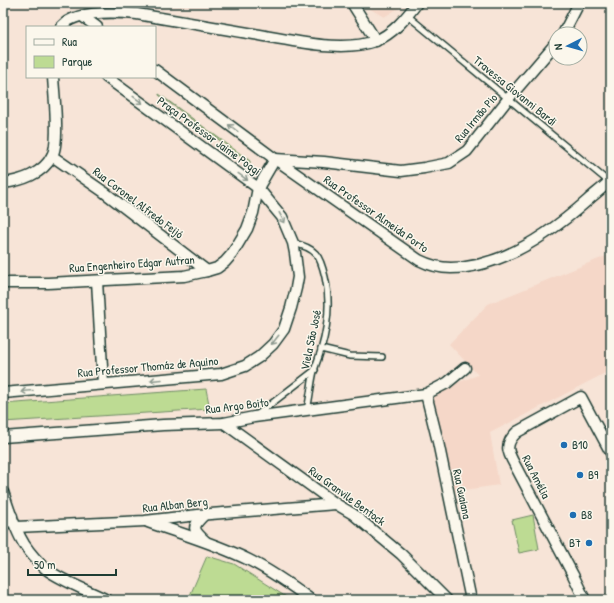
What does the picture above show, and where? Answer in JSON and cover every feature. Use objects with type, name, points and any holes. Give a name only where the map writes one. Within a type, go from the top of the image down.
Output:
[{"type":"street","points":[[352,3],[376,41]]},
{"type":"street","points":[[62,26],[82,16],[99,12],[115,12],[136,14],[291,40],[342,46],[361,45],[376,41],[389,33],[408,16],[418,3]]},
{"type":"street","points":[[567,26],[579,3]]},
{"type":"street","points":[[82,16],[96,26]]},
{"type":"street","name":"Rua Irmão Pio","points":[[275,160],[318,162],[401,171],[449,163],[467,151],[548,53]]},
{"type":"street","name":"Praça Professor Jaime Poggi","points":[[156,71],[275,160]]},
{"type":"street","points":[[3,183],[19,180],[34,174],[44,167],[52,156],[56,138],[53,78]]},
{"type":"street","name":"Praça Professor Jaime Poggi","points":[[107,78],[258,188]]},
{"type":"street","name":"Rua Coronel Alfredo Feijó","points":[[52,156],[104,192],[207,272]]},
{"type":"street","points":[[258,188],[275,160]]},
{"type":"street","name":"Rua Professor Almeida Porto","points":[[275,160],[418,260],[432,266],[451,268],[474,265],[497,259],[530,243],[570,216],[610,181]]},
{"type":"street","name":"Rua Professor Thomáz de Aquino","points":[[3,393],[221,374],[245,366],[259,356],[273,344],[284,329],[292,308],[298,277],[295,253],[282,217],[258,188]]},
{"type":"street","name":"Rua Engenheiro Edgar Autran","points":[[3,283],[48,283],[184,276],[207,272],[217,268],[232,254],[247,229],[253,213],[258,188]]},
{"type":"street","points":[[97,280],[102,384]]},
{"type":"street","name":"Rua Argo Boito","points":[[3,437],[163,425],[224,423],[254,417],[426,394],[447,383],[465,368]]},
{"type":"street","name":"Rua Guaiana","points":[[426,394],[438,442],[471,600]]},
{"type":"street","name":"Rua Amélia","points":[[585,600],[508,451],[508,445],[516,432],[581,397],[611,453]]},
{"type":"street","name":"Rua Granvile Bentock","points":[[224,423],[336,504],[353,514],[401,554],[447,600]]},
{"type":"street","points":[[3,492],[23,543],[35,558],[46,569],[107,600]]},
{"type":"street","name":"Rua Alban Berg","points":[[16,527],[144,521],[336,504]]},
{"type":"street","points":[[204,515],[195,524],[194,529],[206,542]]},
{"type":"street","points":[[3,526],[12,516]]},
{"type":"street","points":[[144,521],[206,542],[249,560],[282,578],[311,600]]},
{"type":"lane","name":"Travessa Giovanni Bardi","points":[[408,16],[508,100],[610,181]]},
{"type":"lane","name":"Viela São José","points":[[292,243],[310,248],[316,253],[321,261],[329,302],[328,322],[314,370],[307,410]]},
{"type":"lane","points":[[321,349],[350,356],[382,356]]},
{"type":"lane","points":[[254,417],[314,370]]},
{"type":"shaded area","points":[[364,3],[407,3],[384,17],[365,6]]},
{"type":"shaded area","points":[[611,254],[611,370],[490,433],[499,485],[450,492],[427,394],[478,375],[449,344],[488,304]]},
{"type":"green space","points":[[159,95],[250,161],[250,163]]},
{"type":"green space","points":[[206,389],[210,409],[3,422],[3,404]]},
{"type":"green space","points":[[533,515],[539,549],[519,553],[512,520]]},
{"type":"green space","points":[[207,556],[234,564],[291,600],[188,600]]},
{"type":"place","name":"B10","points":[[564,445]]},
{"type":"place","name":"B9","points":[[580,475]]},
{"type":"place","name":"B8","points":[[573,515]]},
{"type":"place","name":"B7","points":[[589,543]]}]
